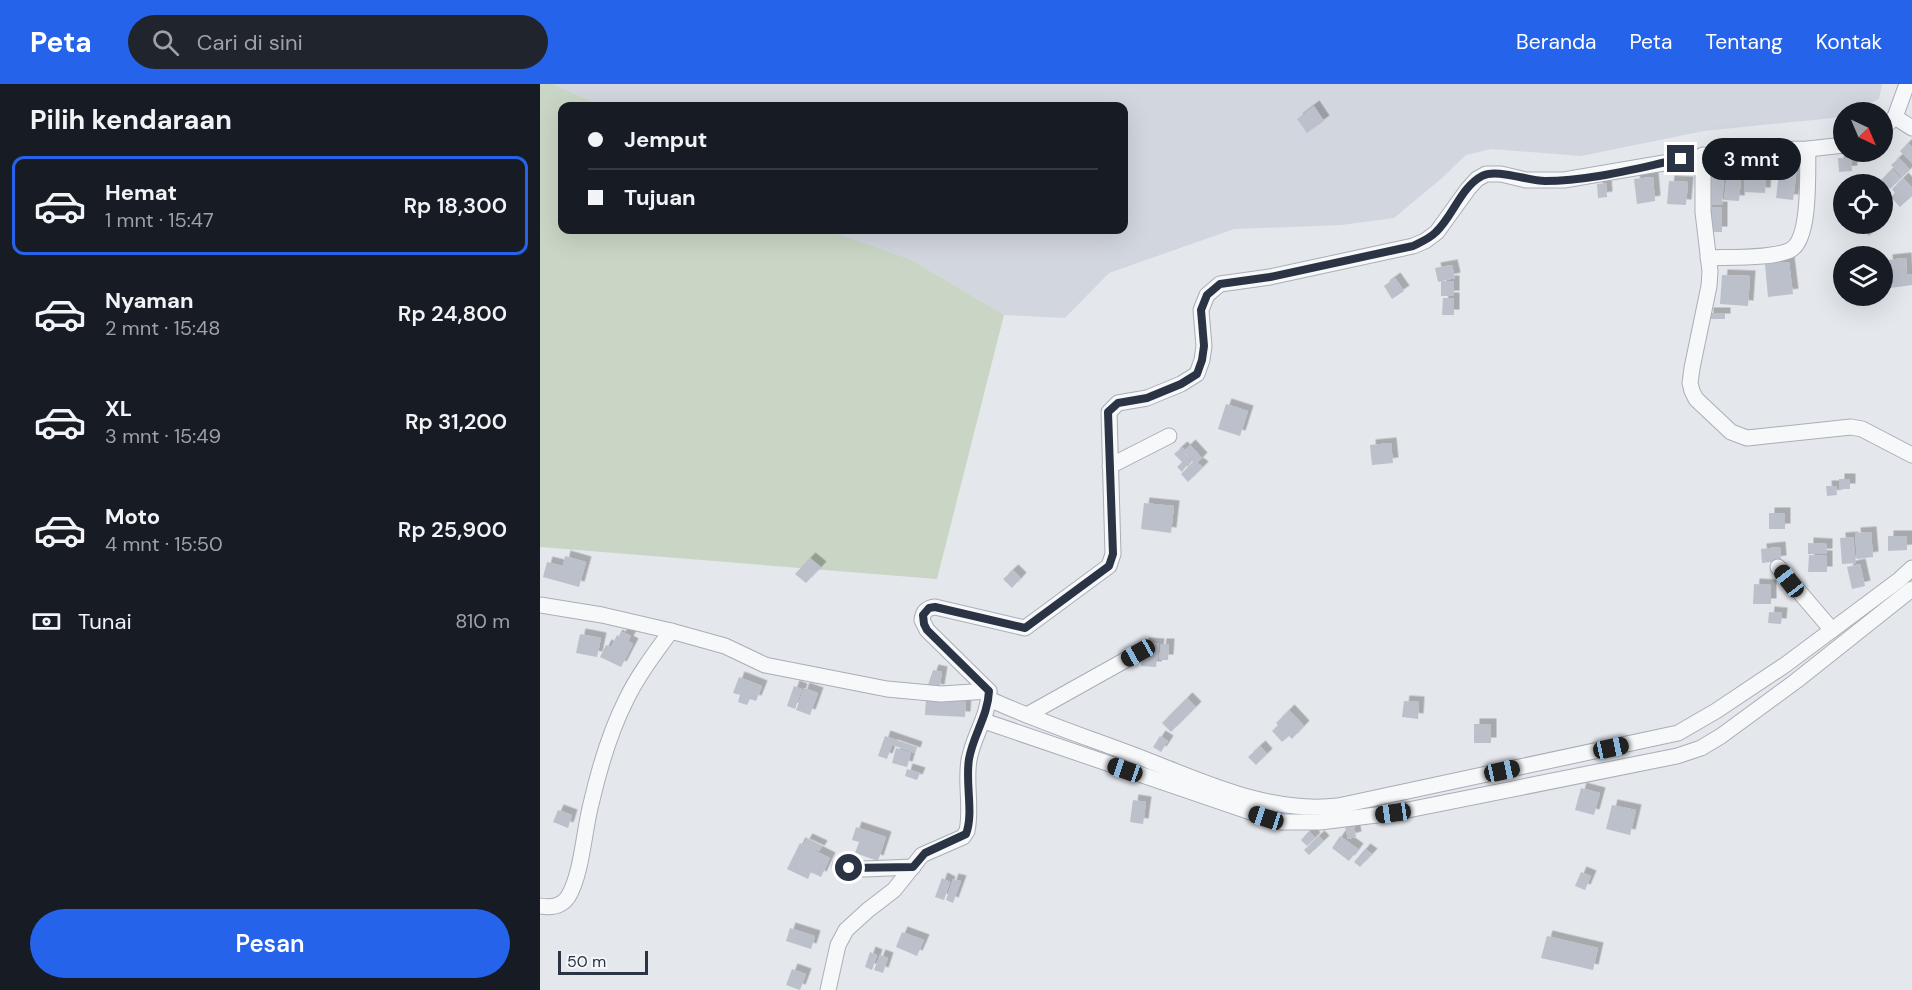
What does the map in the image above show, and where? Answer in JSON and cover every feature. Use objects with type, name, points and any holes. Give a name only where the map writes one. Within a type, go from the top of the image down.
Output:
[{"type":"street","points":[[1907,84],[1895,117],[1912,129]]},
{"type":"street","points":[[1833,146],[1740,150],[1564,180],[1526,180],[1501,174],[1486,174],[1477,179],[1468,189],[1437,232],[1413,246],[1270,277],[1220,284],[1207,295],[1201,310],[1204,346],[1197,374],[1161,393],[1118,403],[1111,408],[1108,417],[1112,562],[1025,628],[935,607],[925,611],[922,620],[927,630],[989,695],[1028,715],[1242,796],[1275,804],[1319,808],[1392,795],[1678,733],[1707,717],[1785,665],[1912,568]]},
{"type":"street","points":[[1708,258],[1777,255],[1793,249],[1799,240],[1804,223],[1808,149]]},
{"type":"street","points":[[1702,155],[1703,212],[1709,286],[1690,382],[1696,399],[1731,432],[1747,438],[1851,427],[1862,429],[1912,455]]},
{"type":"street","points":[[1110,466],[1169,436]]},
{"type":"street","points":[[1778,567],[1832,630]]},
{"type":"street","points":[[984,721],[1266,818],[1302,823],[1393,813],[1677,756],[1701,748],[1796,681],[1912,589]]},
{"type":"street","points":[[540,605],[602,615],[671,631],[725,646],[765,664],[887,689],[940,694],[989,695]]},
{"type":"street","points":[[540,906],[549,908],[558,906],[564,902],[571,891],[580,859],[590,805],[617,719],[627,699],[671,631]]},
{"type":"street","points":[[1028,715],[1138,653]]},
{"type":"street","points":[[1785,665],[1796,681]]},
{"type":"street","points":[[828,990],[838,945],[843,934],[861,915],[894,890],[925,853],[966,834],[969,758],[984,721],[989,695]]},
{"type":"street","points":[[840,866],[865,869],[913,867]]},
{"type":"shaded area","points":[[553,84],[1882,84],[1879,99],[1873,102],[1833,102],[1833,118],[1704,131],[1581,156],[1491,149],[1466,155],[1394,218],[1341,225],[1234,229],[1109,273],[1065,318],[1004,315],[910,259],[838,234],[1128,234],[1128,102],[594,102]]},
{"type":"green space","points":[[540,84],[553,84],[594,102],[558,102],[558,234],[838,234],[910,259],[1004,315],[937,579],[540,547]]},
{"type":"building","points":[[1314,106],[1324,121],[1307,133],[1297,119]]},
{"type":"building","points":[[1908,143],[1912,147],[1912,163],[1900,151]]},
{"type":"building","points":[[1899,158],[1910,170],[1902,177],[1891,165]]},
{"type":"building","points":[[1838,162],[1851,162],[1852,171],[1839,172]]},
{"type":"building","points":[[1746,163],[1767,164],[1765,193],[1744,192]]},
{"type":"building","points":[[1728,165],[1742,167],[1739,201],[1724,200]]},
{"type":"building","points":[[1780,165],[1797,167],[1793,200],[1776,198]]},
{"type":"building","points":[[1892,169],[1901,178],[1893,186],[1893,174],[1887,174]]},
{"type":"building","points":[[1706,175],[1724,176],[1722,205],[1704,204]]},
{"type":"building","points":[[1653,177],[1655,201],[1637,204],[1634,179]]},
{"type":"building","points":[[1903,178],[1912,188],[1912,196],[1900,207],[1893,199],[1895,193],[1893,188]]},
{"type":"building","points":[[1669,181],[1688,182],[1686,205],[1667,204]]},
{"type":"building","points":[[1606,183],[1607,197],[1598,198],[1597,184]]},
{"type":"building","points":[[1706,207],[1722,207],[1722,232],[1706,232]]},
{"type":"building","points":[[1906,258],[1907,274],[1912,274],[1912,285],[1893,288],[1893,259]]},
{"type":"building","points":[[1789,262],[1793,294],[1768,297],[1765,264]]},
{"type":"building","points":[[1452,265],[1455,278],[1438,282],[1435,268]]},
{"type":"building","points":[[1722,275],[1750,276],[1748,306],[1720,304]]},
{"type":"building","points":[[1395,278],[1404,291],[1392,299],[1384,286]]},
{"type":"building","points":[[1441,281],[1454,281],[1454,296],[1441,296]]},
{"type":"building","points":[[1443,298],[1454,298],[1454,315],[1442,315]]},
{"type":"building","points":[[1708,313],[1725,313],[1725,319],[1708,319]]},
{"type":"building","points":[[1226,404],[1248,411],[1240,436],[1218,429]]},
{"type":"building","points":[[1391,443],[1393,463],[1372,465],[1370,445]]},
{"type":"building","points":[[1190,445],[1202,458],[1195,465],[1198,463],[1203,467],[1188,482],[1181,474],[1193,462],[1183,451],[1190,461],[1182,472],[1177,467],[1182,462],[1174,454],[1182,447],[1185,450]]},
{"type":"building","points":[[1839,479],[1850,479],[1850,489],[1839,489]]},
{"type":"building","points":[[1826,486],[1836,486],[1837,495],[1827,496]]},
{"type":"building","points":[[1144,503],[1174,506],[1171,533],[1141,529]]},
{"type":"building","points":[[1769,513],[1785,513],[1785,529],[1769,529]]},
{"type":"building","points":[[1871,532],[1873,557],[1857,559],[1855,533]]},
{"type":"building","points":[[1888,536],[1907,536],[1907,550],[1888,551]]},
{"type":"building","points":[[1853,537],[1856,563],[1842,564],[1840,538]]},
{"type":"building","points":[[1808,543],[1827,544],[1827,554],[1808,554]]},
{"type":"building","points":[[1780,547],[1781,561],[1762,563],[1761,549]]},
{"type":"building","points":[[1809,555],[1827,556],[1827,572],[1808,572]]},
{"type":"building","points":[[565,556],[586,562],[579,587],[543,577],[547,562],[563,566]]},
{"type":"building","points":[[810,558],[821,567],[806,583],[795,574]]},
{"type":"building","points":[[1860,564],[1865,586],[1852,589],[1847,567]]},
{"type":"building","points":[[1013,570],[1021,578],[1012,588],[1003,579]]},
{"type":"building","points":[[1754,584],[1771,585],[1771,604],[1753,604]]},
{"type":"building","points":[[1769,612],[1782,613],[1781,624],[1768,623]]},
{"type":"building","points":[[623,632],[631,636],[628,641],[633,644],[621,667],[600,657],[606,645],[611,647],[617,635],[620,637]]},
{"type":"building","points":[[580,634],[601,638],[597,657],[576,653]]},
{"type":"building","points":[[1143,643],[1159,644],[1156,667],[1141,666]]},
{"type":"building","points":[[1161,644],[1169,644],[1168,660],[1159,660]]},
{"type":"building","points":[[933,670],[942,672],[939,690],[927,688]]},
{"type":"building","points":[[739,677],[762,686],[756,701],[750,699],[747,705],[738,702],[740,695],[733,693]]},
{"type":"building","points":[[794,686],[802,689],[795,709],[787,706]]},
{"type":"building","points":[[804,688],[818,693],[810,715],[796,710]]},
{"type":"building","points":[[1187,698],[1196,707],[1171,732],[1162,723]]},
{"type":"building","points":[[926,699],[966,701],[965,717],[925,715]]},
{"type":"building","points":[[1404,701],[1419,702],[1418,719],[1402,717]]},
{"type":"building","points":[[1289,710],[1304,726],[1292,739],[1289,736],[1282,742],[1272,731],[1278,725],[1276,723]]},
{"type":"building","points":[[1474,724],[1491,724],[1491,743],[1474,743]]},
{"type":"building","points":[[885,736],[917,747],[915,753],[892,745],[887,759],[878,756]]},
{"type":"building","points":[[1160,736],[1168,741],[1161,752],[1153,747]]},
{"type":"building","points":[[1260,746],[1267,754],[1256,765],[1248,757]]},
{"type":"building","points":[[896,748],[911,753],[907,767],[892,763]]},
{"type":"building","points":[[907,769],[920,773],[917,780],[905,776]]},
{"type":"building","points":[[1581,788],[1600,793],[1594,815],[1575,810]]},
{"type":"building","points":[[1133,800],[1146,802],[1143,824],[1130,822]]},
{"type":"building","points":[[1612,805],[1636,810],[1630,835],[1606,829]]},
{"type":"building","points":[[558,810],[572,815],[568,828],[553,822]]},
{"type":"building","points":[[1354,825],[1356,837],[1348,839],[1345,827]]},
{"type":"building","points":[[856,827],[886,837],[878,861],[855,853],[859,842],[852,840]]},
{"type":"building","points":[[1309,831],[1315,838],[1307,846],[1301,840]]},
{"type":"building","points":[[1319,836],[1324,841],[1309,855],[1304,850]]},
{"type":"building","points":[[1340,836],[1358,849],[1349,861],[1332,848]]},
{"type":"building","points":[[807,839],[822,846],[819,851],[804,844]]},
{"type":"building","points":[[800,843],[830,858],[821,877],[811,872],[808,879],[787,869]]},
{"type":"building","points":[[1365,849],[1372,854],[1360,867],[1354,862]]},
{"type":"building","points":[[1581,872],[1591,876],[1585,890],[1575,886]]},
{"type":"building","points":[[942,878],[950,882],[944,900],[935,897]]},
{"type":"building","points":[[953,879],[961,881],[953,903],[946,900]]},
{"type":"building","points":[[790,928],[815,936],[811,949],[786,941]]},
{"type":"building","points":[[902,932],[924,940],[917,956],[896,947]]},
{"type":"building","points":[[1547,936],[1598,948],[1593,970],[1541,958]]},
{"type":"building","points":[[870,952],[877,955],[872,970],[865,967]]},
{"type":"building","points":[[880,955],[888,958],[883,973],[874,970]]},
{"type":"building","points":[[792,969],[806,974],[800,990],[786,985]]},
{"type":"route","points":[[849,868],[913,867],[925,853],[966,834],[969,758],[984,721],[989,691],[927,630],[922,620],[923,615],[929,608],[935,607],[1025,628],[1109,566],[1113,554],[1108,412],[1118,403],[1161,393],[1197,374],[1204,346],[1201,310],[1212,289],[1226,282],[1270,277],[1401,249],[1425,241],[1444,224],[1477,179],[1486,174],[1501,174],[1526,180],[1564,180],[1681,159]]}]
